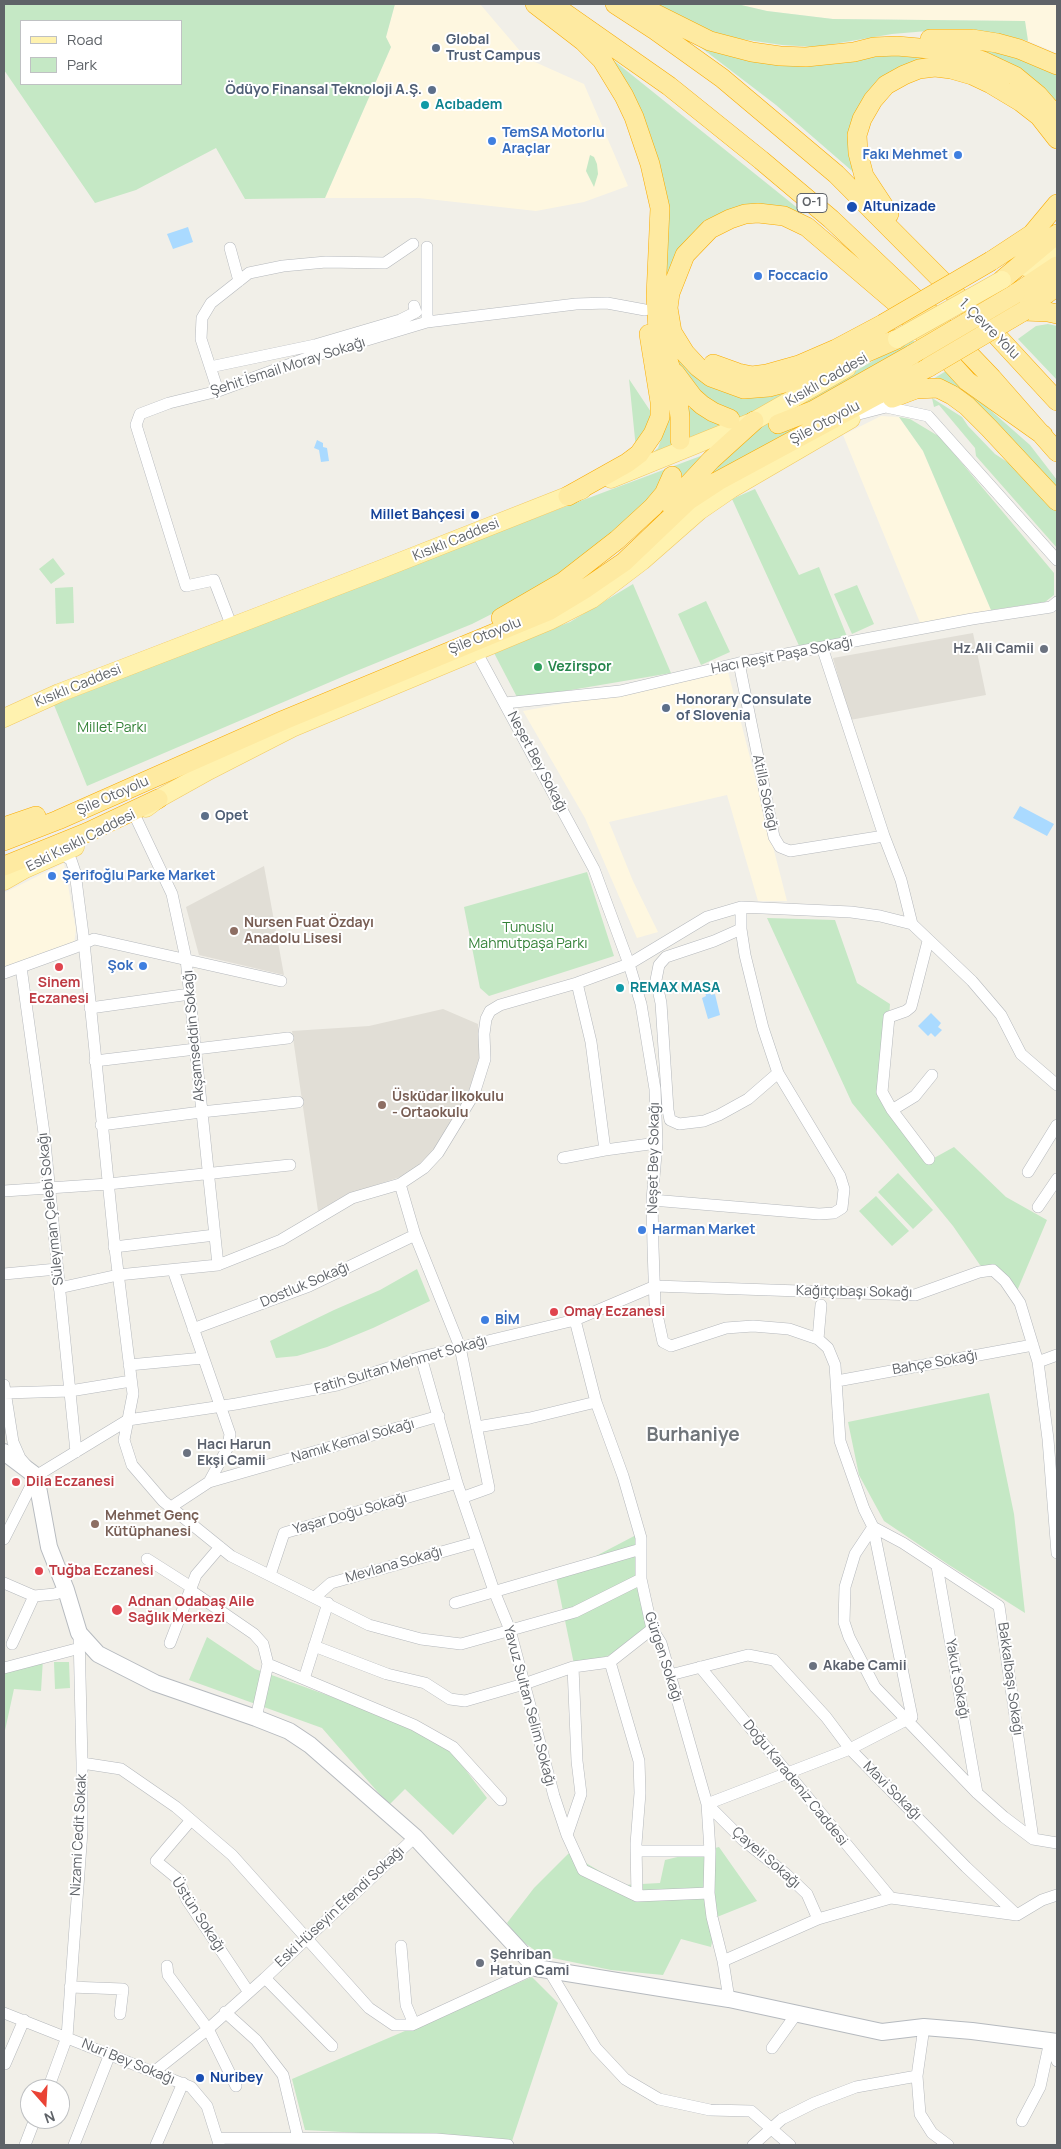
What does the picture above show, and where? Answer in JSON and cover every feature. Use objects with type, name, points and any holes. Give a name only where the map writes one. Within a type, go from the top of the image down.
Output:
[{"type":"highway","points":[[535,4],[583,41],[602,60],[624,96],[634,117],[650,164],[660,208],[656,296],[658,331],[678,396],[680,440]]},
{"type":"highway","name":"O-1","points":[[552,4],[669,86],[761,160],[830,219],[924,308],[992,378],[1057,452]]},
{"type":"highway","name":"O-1","points":[[615,4],[692,57],[762,112],[836,174],[921,258]]},
{"type":"highway","points":[[636,4],[702,38],[752,52],[806,57],[854,52],[924,39],[972,39],[1012,47],[1057,65]]},
{"type":"highway","points":[[874,47],[935,48],[975,58],[1015,76],[1038,95],[1057,117]]},
{"type":"highway","points":[[921,258],[868,184],[860,167],[857,135],[862,119],[873,100],[886,85],[904,74],[919,69],[943,68],[972,75],[1021,102],[1038,116],[1057,139]]},
{"type":"highway","points":[[568,496],[628,463],[639,454],[654,434],[660,417],[660,402],[645,310],[646,270],[652,211],[650,164]]},
{"type":"highway","points":[[675,280],[677,313],[687,338],[700,354],[713,364],[738,373],[752,376],[767,374],[799,365],[836,349],[991,261],[1032,234],[1057,204]]},
{"type":"highway","points":[[897,339],[818,374],[769,387],[744,389],[711,377],[685,353],[672,332],[668,308],[670,293],[685,255],[693,244],[710,229],[730,219],[758,213],[784,216],[796,221],[815,234],[895,302],[967,381],[1043,435]]},
{"type":"highway","points":[[1002,280],[1057,234]]},
{"type":"highway","name":"1. Çevre Yolu","points":[[921,258],[1057,401]]},
{"type":"highway","points":[[778,424],[814,410],[913,354],[1015,294],[1057,266]]},
{"type":"highway","points":[[1024,311],[1057,286]]},
{"type":"highway","points":[[1024,311],[1057,314]]},
{"type":"highway","name":"Şile Otoyolu","points":[[4,841],[58,820],[302,712],[548,611],[624,562],[690,500],[718,481],[929,367],[1024,311]]},
{"type":"highway","points":[[667,356],[674,371],[693,397],[713,412],[730,419]]},
{"type":"highway","points":[[886,400],[916,389],[938,388],[952,395],[967,406],[989,428],[1057,501]]},
{"type":"highway","name":"Şile Otoyolu","points":[[4,827],[50,811],[127,779],[352,678],[525,612],[558,594],[616,555],[658,517],[717,454],[754,421]]},
{"type":"highway","points":[[489,625],[563,582],[605,550],[655,505],[664,494],[672,476]]},
{"type":"highway","points":[[4,853],[101,812],[209,754]]},
{"type":"highway","points":[[4,866],[88,832],[158,799]]},
{"type":"main road","points":[[1002,280],[1057,250]]},
{"type":"main road","name":"Kısıklı Caddesi","points":[[4,718],[59,693],[568,496],[754,421],[1002,280]]},
{"type":"main road","name":"Eski Kısıklı Caddesi","points":[[4,881],[100,835],[135,816],[158,799],[292,728],[549,621],[592,599],[642,561],[686,522],[731,489],[886,400],[929,367]]},
{"type":"main road","points":[[4,1452],[36,1476],[50,1547],[66,1590],[80,1640],[98,1654],[155,1684],[256,1718],[289,1731],[310,1745],[415,1837],[542,1968],[729,1999],[882,2032],[924,2028],[1054,2041]]},
{"type":"street","points":[[218,391],[201,339],[202,318],[211,303],[249,273],[284,266],[326,262],[385,263],[413,244]]},
{"type":"street","points":[[427,247],[428,322]]},
{"type":"street","points":[[230,248],[239,281]]},
{"type":"street","name":"Şehit İsmail Moray Sokağı","points":[[232,627],[214,580],[186,586],[136,426],[140,414],[169,403],[218,391],[307,358],[428,322],[591,304],[625,305],[645,310]]},
{"type":"street","points":[[210,367],[315,344],[400,320],[416,312],[414,306]]},
{"type":"street","points":[[859,414],[886,408],[928,416],[1057,560]]},
{"type":"street","name":"Hacı Reşit Paşa Sokağı","points":[[505,703],[620,691],[739,663],[972,619],[1051,607],[1057,602]]},
{"type":"street","points":[[822,647],[884,836],[901,880],[912,924],[972,981],[1001,1015],[1021,1054],[1057,1085]]},
{"type":"street","name":"Neşet Bey Sokağı","points":[[476,651],[594,869],[629,964],[641,1004],[654,1089],[657,1143],[652,1200],[655,1305],[664,1342],[671,1346],[726,1328],[753,1326],[789,1329],[818,1339]]},
{"type":"street","name":"Atilla Sokağı","points":[[739,663],[774,837],[780,847],[790,851],[884,836]]},
{"type":"street","name":"Akşamseddin Sokağı","points":[[135,816],[172,894],[186,959],[218,1265]]},
{"type":"street","points":[[51,857],[65,856],[71,860],[75,872],[84,942],[114,1246],[133,1394],[124,1440],[132,1465],[171,1507],[231,1556],[369,1625],[421,1639],[461,1644],[575,1612],[641,1579]]},
{"type":"street","points":[[59,1288],[118,1275],[218,1265],[281,1240],[352,1198],[400,1184],[424,1168],[438,1153],[474,1094],[485,1059],[484,1034],[486,1019],[490,1011],[500,1005],[577,983],[629,964],[707,918],[741,907],[851,912],[880,916],[912,924]]},
{"type":"street","points":[[652,1200],[752,1210],[819,1214],[834,1213],[842,1208],[844,1189],[840,1176],[778,1073],[745,955],[741,929],[741,907]]},
{"type":"street","points":[[741,929],[714,941],[666,957],[659,965],[656,980],[661,1003],[670,1120],[679,1124],[704,1120],[719,1115],[748,1099],[778,1073]]},
{"type":"street","points":[[4,973],[94,939],[281,981]]},
{"type":"street","points":[[928,941],[911,1007],[906,1011],[889,1017],[882,1092],[892,1110],[929,1160]]},
{"type":"street","name":"Süleyman Çelebi Sokağı","points":[[21,967],[44,1133],[76,1452]]},
{"type":"street","points":[[577,983],[591,1042],[605,1150]]},
{"type":"street","points":[[90,1008],[190,994]]},
{"type":"street","points":[[95,1062],[288,1038]]},
{"type":"street","points":[[892,1110],[915,1096],[932,1075]]},
{"type":"street","points":[[102,1125],[298,1102]]},
{"type":"street","points":[[1028,1172],[1057,1125]]},
{"type":"street","points":[[563,1158],[657,1143]]},
{"type":"street","points":[[4,1192],[108,1184],[208,1172],[290,1165]]},
{"type":"street","points":[[1038,1207],[1057,1180]]},
{"type":"street","points":[[400,1184],[415,1235],[460,1347],[490,1488],[464,1497]]},
{"type":"street","points":[[114,1246],[215,1235]]},
{"type":"street","name":"Dostluk Sokağı","points":[[193,1330],[309,1286],[415,1235]]},
{"type":"street","points":[[4,1274],[57,1268]]},
{"type":"street","points":[[171,1507],[209,1482],[228,1448],[230,1434],[172,1270]]},
{"type":"street","name":"Kağıtçıbaşı Sokağı","points":[[655,1286],[915,1295],[979,1272],[993,1270],[1005,1281],[1020,1303],[1038,1362],[1048,1439],[1057,1553]]},
{"type":"street","name":"Fatih Sultan Mehmet Sokağı","points":[[36,1476],[128,1420],[220,1407],[338,1385],[420,1357],[574,1320],[655,1286]]},
{"type":"street","points":[[707,1804],[850,1749],[889,1730],[912,1716],[874,1527],[864,1509],[840,1441],[835,1365],[828,1348],[818,1339],[820,1305]]},
{"type":"street","name":"Gürgen Sokağı","points":[[574,1320],[596,1402],[623,1476],[641,1538],[641,1579],[652,1629],[661,1642],[707,1804],[710,1850],[709,1893],[712,1917],[723,1962],[729,1999]]},
{"type":"street","name":"Bahçe Sokağı","points":[[837,1381],[1033,1345]]},
{"type":"street","points":[[1038,1362],[1057,1355]]},
{"type":"street","name":"Yavuz Sultan Selim Sokağı","points":[[420,1357],[457,1482],[464,1497],[494,1591],[510,1630],[554,1796],[567,1835],[583,1870],[637,1896],[709,1893]]},
{"type":"street","points":[[129,1365],[203,1358]]},
{"type":"street","points":[[4,1539],[36,1476],[20,1458],[13,1442],[4,1389],[70,1390],[131,1381]]},
{"type":"street","points":[[477,1427],[530,1418],[596,1402]]},
{"type":"street","name":"Namık Kemal Sokağı","points":[[209,1482],[439,1416]]},
{"type":"street","name":"Yaşar Doğu Sokağı","points":[[270,1575],[284,1533],[457,1482]]},
{"type":"street","points":[[874,1527],[859,1547],[845,1587],[844,1622],[849,1637],[875,1687],[976,1793],[1033,1840],[1057,1843]]},
{"type":"street","name":"Bakkalbaşı Sokağı","points":[[874,1527],[903,1543],[999,1606],[1033,1840]]},
{"type":"street","name":"Mevlana Sokağı","points":[[315,1597],[331,1583],[477,1542]]},
{"type":"street","points":[[170,1643],[196,1575],[220,1547]]},
{"type":"street","points":[[455,1604],[641,1549]]},
{"type":"street","points":[[147,1559],[191,1588],[254,1634],[263,1644],[268,1664],[256,1718]]},
{"type":"street","name":"Yakut Sokağı","points":[[937,1566],[976,1793]]},
{"type":"street","points":[[4,1583],[34,1596],[55,1594],[66,1590]]},
{"type":"street","points":[[12,1644],[34,1596]]},
{"type":"street","points":[[304,1679],[328,1603]]},
{"type":"street","points":[[314,1646],[387,1674],[425,1683],[450,1699],[464,1701],[524,1684],[573,1667],[610,1662],[652,1629]]},
{"type":"street","points":[[4,1668],[80,1640]]},
{"type":"street","name":"Nizami Cedit Sokak","points":[[52,2079],[67,2037],[82,1831],[80,1640]]},
{"type":"street","name":"Mavi Sokağı","points":[[700,1667],[748,1655],[774,1660],[826,1717],[850,1749],[966,1867],[1017,1915]]},
{"type":"street","points":[[610,1662],[639,1760],[640,1793],[636,1850],[637,1896]]},
{"type":"street","points":[[268,1664],[414,1725],[453,1747],[501,1800]]},
{"type":"street","points":[[567,1835],[581,1794],[573,1667]]},
{"type":"street","points":[[670,1675],[700,1667]]},
{"type":"street","name":"Doğu Karadeniz Caddesi","points":[[700,1667],[891,1898]]},
{"type":"street","points":[[82,1764],[121,1769],[190,1820],[232,1855],[369,2008],[394,2026],[414,2024],[542,1968],[596,2048],[625,2079],[659,2099],[710,2110],[751,2111],[790,2145]]},
{"type":"street","name":"Çayeli Sokağı","points":[[707,1804],[743,1840],[786,1874],[807,1894],[818,1919]]},
{"type":"street","name":"Üstün Sokağı","points":[[190,1820],[156,1861],[178,1879],[187,1900],[248,1991]]},
{"type":"street","name":"Eski Hüseyin Efendi Sokağı","points":[[155,2071],[208,2029],[248,1991],[265,1978],[415,1837]]},
{"type":"street","points":[[636,1850],[710,1850]]},
{"type":"street","points":[[723,1962],[818,1919],[891,1898],[1017,1915],[1042,1900],[1057,1895]]},
{"type":"street","points":[[401,1946],[406,2006],[414,2024]]},
{"type":"street","points":[[166,1966],[168,1975],[208,2029],[236,2086]]},
{"type":"street","name":"Eski Hüseyin Efendi Sokağı","points":[[265,1978],[332,2046]]},
{"type":"street","points":[[70,1987],[123,1989],[120,2014]]},
{"type":"street","points":[[225,2012],[256,2040],[283,2075],[298,2138]]},
{"type":"street","name":"Nuri Bey Sokağı","points":[[4,2013],[155,2071],[191,2087],[206,2106],[217,2143]]},
{"type":"street","points":[[772,2048],[797,2013]]},
{"type":"street","points":[[6,2064],[24,2020]]},
{"type":"street","points":[[924,2028],[917,2076],[920,2114],[932,2133],[948,2145]]},
{"type":"street","points":[[1054,2041],[1057,2061]]},
{"type":"street","points":[[1022,2121],[1040,2087],[1054,2041]]},
{"type":"street","points":[[74,2145],[110,2054]]},
{"type":"street","points":[[754,2145],[770,2129],[792,2112],[856,2087],[917,2076]]},
{"type":"street","points":[[156,2145],[184,2083]]},
{"type":"street","points":[[25,2145],[32,2129]]},
{"type":"street","points":[[217,2143],[298,2138],[436,2139],[508,2145]]},
{"type":"shaded area","points":[[395,4],[480,4],[526,58],[584,84],[628,186],[584,202],[536,211],[419,198],[325,198],[391,47],[386,37]]},
{"type":"shaded area","points":[[737,4],[1057,4],[1057,53],[1028,41],[1025,21],[833,19],[767,11]]},
{"type":"shaded area","points":[[881,416],[899,417],[923,451],[991,610],[921,625],[843,435]]},
{"type":"shaded area","points":[[973,633],[986,695],[850,720],[833,658]]},
{"type":"shaded area","points":[[727,668],[787,901],[758,901],[727,795],[609,822],[633,881],[658,932],[637,938],[585,818],[523,711],[698,679],[698,676]]},
{"type":"shaded area","points":[[64,863],[76,930],[74,943],[4,977],[4,893]]},
{"type":"shaded area","name":"Nursen Fuat Özdayı Anadolu Lisesi","points":[[264,866],[284,975],[199,955],[186,907]]},
{"type":"shaded area","name":"Üsküdar İlkokulu - Ortaokulu","points":[[443,1009],[478,1024],[480,1060],[471,1087],[452,1122],[435,1149],[409,1174],[346,1195],[318,1211],[292,1031],[369,1026]]},
{"type":"green space","points":[[4,4],[395,4],[386,37],[391,47],[325,198],[245,199],[216,148],[136,190],[95,203],[4,70]]},
{"type":"green space","points":[[648,4],[737,4],[767,11],[833,19],[1025,21],[1028,41],[1000,34],[939,30],[892,34],[816,47],[782,45],[713,35]]},
{"type":"green space","points":[[949,42],[991,48],[1057,71],[1057,105]]},
{"type":"green space","points":[[695,43],[732,56],[898,51],[959,58],[1026,91],[944,64],[861,106],[859,177],[776,105]]},
{"type":"green space","points":[[607,55],[805,214],[793,210],[708,224],[687,240],[675,257],[668,278],[685,364],[802,386],[747,417],[640,464],[658,448],[671,411],[685,410],[696,405],[695,391],[680,370],[669,344],[661,177],[650,134],[630,88]]},
{"type":"green space","points":[[590,155],[594,157],[597,164],[598,174],[594,187],[586,171]]},
{"type":"green space","points":[[1057,273],[1020,307],[692,489],[743,438],[779,415],[911,339],[916,343]]},
{"type":"green space","points":[[1048,324],[1057,326],[1057,380],[1018,339],[1036,326]]},
{"type":"green space","points":[[946,371],[1030,445],[1057,480],[1057,493],[953,387],[933,379]]},
{"type":"green space","points":[[629,379],[651,412],[647,435],[636,449]]},
{"type":"green space","points":[[932,398],[962,417],[968,426],[995,454],[1015,467],[1057,512],[1057,548],[976,456],[975,448],[939,405],[934,407]]},
{"type":"green space","points":[[899,417],[910,419],[940,437],[1054,573],[1054,595],[1045,602],[991,610],[923,451]]},
{"type":"green space","name":"Millet Parkı","points":[[706,454],[675,491],[657,492],[586,556],[531,594],[472,624],[349,674],[87,786],[54,705],[340,591]]},
{"type":"green space","points":[[755,489],[799,575],[819,567],[848,639],[801,650],[732,499]]},
{"type":"green space","points":[[53,558],[65,574],[51,584],[39,569]]},
{"type":"green space","points":[[633,584],[671,673],[518,699],[493,651],[570,622]]},
{"type":"green space","points":[[857,585],[874,624],[852,634],[834,594]]},
{"type":"green space","points":[[73,587],[74,623],[56,624],[55,588]]},
{"type":"green space","points":[[706,601],[730,652],[701,665],[678,614]]},
{"type":"green space","name":"Tunuslu Mahmutpaşa Parkı","points":[[587,872],[614,956],[489,996],[480,988],[464,907]]},
{"type":"green space","points":[[767,918],[835,920],[857,983],[890,1004],[883,1097],[934,1158],[954,1147],[1006,1197],[1047,1220],[1017,1291],[980,1265],[953,1226],[852,1103]]},
{"type":"green space","points":[[898,1173],[933,1210],[913,1229],[878,1192]]},
{"type":"green space","points":[[876,1196],[909,1231],[892,1246],[859,1211]]},
{"type":"green space","points":[[417,1269],[430,1301],[327,1347],[297,1356],[276,1358],[270,1341],[380,1290]]},
{"type":"green space","points":[[989,1393],[1014,1514],[1025,1613],[884,1521],[859,1475],[848,1422]]},
{"type":"green space","points":[[638,1534],[649,1639],[575,1669],[556,1577]]},
{"type":"green space","points":[[207,1637],[255,1669],[393,1719],[449,1748],[487,1798],[453,1835],[405,1789],[389,1805],[322,1728],[189,1680]]},
{"type":"green space","points":[[43,1659],[41,1691],[14,1689],[4,1735],[4,1671]]},
{"type":"green space","points":[[54,1662],[69,1662],[70,1688],[55,1689]]},
{"type":"green space","points":[[719,1847],[757,1901],[717,1917],[711,1947],[681,1939],[663,1975],[611,1970],[543,1956],[519,1939],[507,1923],[534,1888],[569,1853],[623,1885],[660,1883],[665,1860]]},
{"type":"green space","points":[[532,1977],[558,2003],[512,2141],[305,2130],[292,2079]]},
{"type":"water","points":[[188,227],[193,242],[173,249],[167,234]]},
{"type":"water","points":[[317,440],[323,443],[323,447],[327,448],[329,461],[321,462],[319,450],[314,448]]},
{"type":"water","points":[[1020,806],[1054,824],[1047,836],[1013,818]]},
{"type":"water","points":[[710,990],[711,995],[715,994],[720,1015],[708,1019],[702,998],[706,996],[705,992]]},
{"type":"water","points":[[931,1013],[941,1023],[938,1027],[942,1030],[935,1037],[931,1033],[928,1036],[918,1026]]},
{"type":"place","name":"Global Trust Campus","points":[[436,48]]},
{"type":"place","name":"Ödüyo Finansal Teknoloji A.Ş.","points":[[432,90]]},
{"type":"place","name":"Acıbadem","points":[[425,105]]},
{"type":"place","name":"TemSA Motorlu Araçlar","points":[[492,141]]},
{"type":"place","name":"Fakı Mehmet","points":[[958,155]]},
{"type":"place","name":"Altunizade","points":[[852,207]]},
{"type":"place","name":"Foccacio","points":[[758,276]]},
{"type":"place","name":"Millet Bahçesi","points":[[475,515]]},
{"type":"place","name":"Hz.Ali Camii","points":[[1044,649]]},
{"type":"place","name":"Vezirspor","points":[[538,667]]},
{"type":"place","name":"Honorary Consulate of Slovenia","points":[[666,708]]},
{"type":"place","name":"Opet","points":[[205,816]]},
{"type":"place","name":"Şerifoğlu Parke Market","points":[[52,876]]},
{"type":"place","name":"Nursen Fuat Özdayı Anadolu Lisesi","points":[[234,931]]},
{"type":"place","name":"Şok","points":[[143,966]]},
{"type":"place","name":"Sinem Eczanesi","points":[[59,967]]},
{"type":"place","name":"REMAX MASA","points":[[620,988]]},
{"type":"place","name":"Üsküdar İlkokulu - Ortaokulu","points":[[382,1105]]},
{"type":"place","name":"Harman Market","points":[[642,1230]]},
{"type":"place","name":"Omay Eczanesi","points":[[554,1312]]},
{"type":"place","name":"BİM","points":[[485,1320]]},
{"type":"place","name":"Hacı Harun Ekşi Camii","points":[[187,1453]]},
{"type":"place","name":"Dila Eczanesi","points":[[16,1482]]},
{"type":"place","name":"Mehmet Genç Kütüphanesi","points":[[95,1524]]},
{"type":"place","name":"Tuğba Eczanesi","points":[[39,1571]]},
{"type":"place","name":"Adnan Odabaş Aile Sağlık Merkezi","points":[[117,1610]]},
{"type":"place","name":"Akabe Camii","points":[[813,1666]]},
{"type":"place","name":"Şehriban Hatun Cami","points":[[480,1963]]},
{"type":"place","name":"Nuribey","points":[[200,2078]]},
{"type":"district","name":"Burhaniye","points":[[693,1436]]}]
